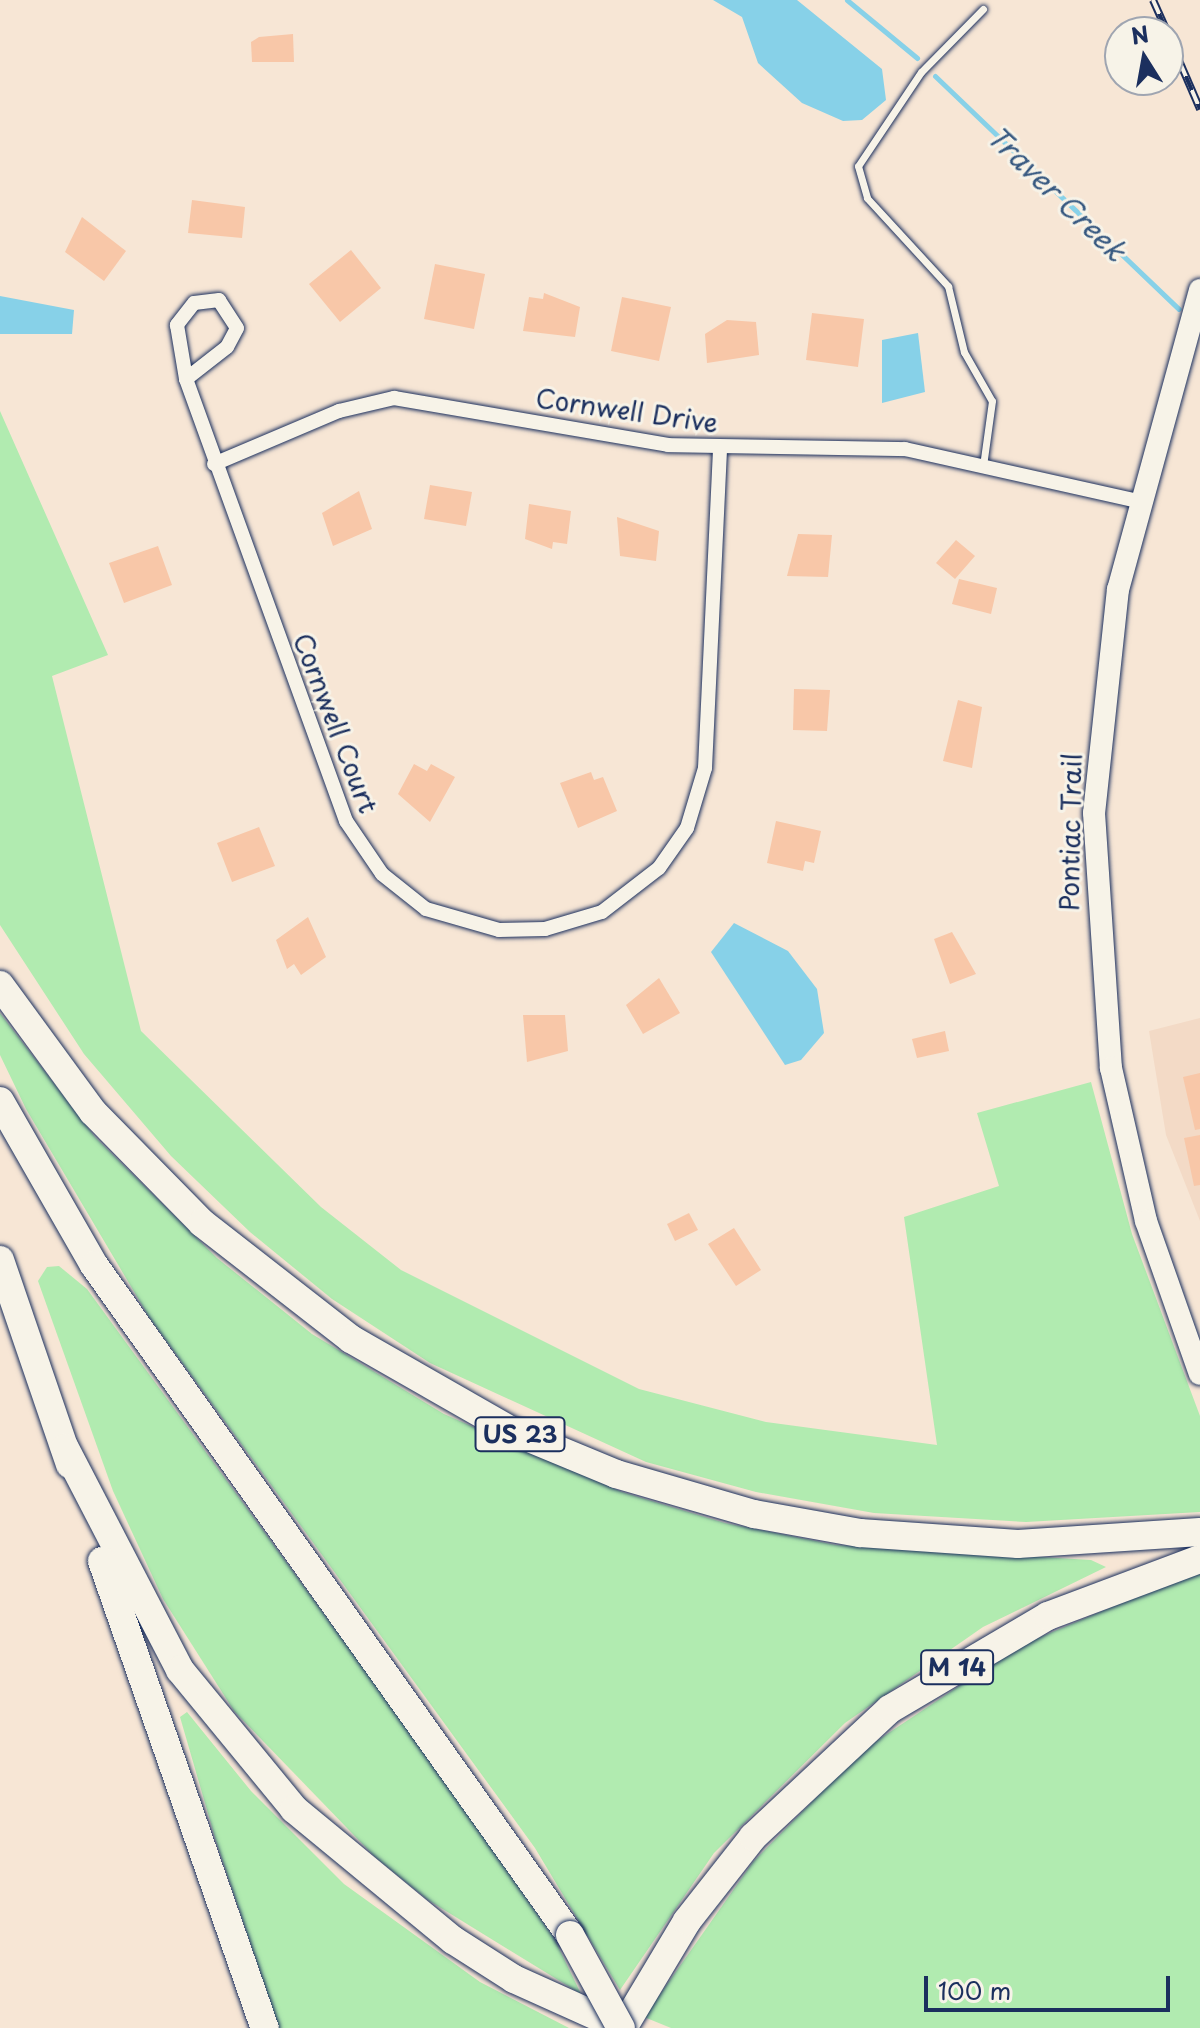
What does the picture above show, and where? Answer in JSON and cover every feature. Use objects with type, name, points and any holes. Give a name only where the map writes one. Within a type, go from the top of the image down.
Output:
[{"type":"highway","name":"US 23","points":[[0,985],[93,1112],[202,1223],[351,1339],[510,1430],[643,1482],[860,1533],[1018,1544],[1200,1532]]},
{"type":"highway","points":[[0,1101],[94,1265],[570,1935],[622,2028]]},
{"type":"highway","points":[[0,1260],[265,2028]]},
{"type":"highway","points":[[65,1448],[180,1670],[294,1809],[453,1940],[577,2010],[622,2028]]},
{"type":"highway","name":"M 14","points":[[622,2028],[687,1921],[753,1837],[890,1709],[1048,1616],[1200,1559]]},
{"type":"main road","name":"Pontiac Trail","points":[[1200,290],[1138,501],[1101,719],[1094,813],[1100,989],[1135,1182],[1200,1374]]},
{"type":"street","name":"Cornwell Court","points":[[186,379],[227,347],[237,328],[219,300],[194,303],[177,325],[186,379],[214,464],[362,848],[426,909],[471,926],[522,931],[570,924],[618,902],[659,868],[691,820],[705,768],[720,448]]},
{"type":"street","name":"Cornwell Drive","points":[[214,464],[339,411],[394,398],[720,448],[905,449],[1138,501]]},
{"type":"lane","points":[[983,9],[921,72],[858,166],[867,198],[948,286],[964,352],[992,401],[983,466]]},
{"type":"shaded area","points":[[1200,1018],[1200,1221],[1166,1135],[1149,1031]]},
{"type":"green space","points":[[0,411],[108,655],[52,676],[141,1031],[321,1207],[401,1270],[639,1389],[766,1422],[937,1445],[904,1217],[999,1186],[977,1113],[1091,1082],[1132,1234],[1200,1416],[1200,1512],[1026,1522],[874,1513],[756,1492],[646,1462],[430,1363],[332,1299],[250,1232],[171,1156],[84,1054],[0,925]]},
{"type":"green space","points":[[0,1013],[95,1137],[217,1258],[312,1334],[444,1414],[622,1492],[725,1523],[836,1545],[1091,1560],[1106,1567],[983,1627],[845,1723],[714,1853],[620,1990],[535,1848],[149,1317],[26,1109],[0,1055]]},
{"type":"green space","points":[[59,1266],[87,1289],[416,1740],[554,1938],[581,1994],[428,1900],[375,1857],[234,1711],[163,1599],[113,1491],[38,1281],[47,1267]]},
{"type":"green space","points":[[1200,1570],[1200,2028],[671,2028],[644,2017],[753,1862],[863,1750],[1019,1646]]},
{"type":"green space","points":[[187,1712],[251,1791],[344,1884],[480,1982],[569,2028],[279,2028],[216,1841],[180,1717]]},
{"type":"water","points":[[713,0],[797,0],[882,69],[886,100],[862,120],[843,121],[802,103],[758,63],[742,17]]},
{"type":"water","points":[[0,296],[74,310],[72,334],[0,334]]},
{"type":"water","points":[[918,333],[925,392],[882,403],[882,340]]},
{"type":"water","points":[[734,923],[788,951],[817,989],[824,1033],[801,1060],[785,1065],[711,952]]},
{"type":"building","points":[[293,34],[294,62],[252,62],[251,42],[259,37]]},
{"type":"building","points":[[192,200],[245,207],[242,238],[188,233]]},
{"type":"building","points":[[82,217],[126,251],[104,281],[65,252]]},
{"type":"building","points":[[351,250],[381,288],[340,322],[309,284]]},
{"type":"building","points":[[435,264],[485,274],[474,329],[424,319]]},
{"type":"building","points":[[544,293],[580,307],[575,337],[523,331],[529,297],[543,299]]},
{"type":"building","points":[[622,297],[671,307],[659,361],[611,351]]},
{"type":"building","points":[[812,313],[864,319],[858,367],[806,360]]},
{"type":"building","points":[[727,320],[756,322],[759,355],[707,363],[705,334]]},
{"type":"building","points":[[430,485],[472,492],[466,526],[424,519]]},
{"type":"building","points":[[359,491],[372,529],[333,546],[322,513]]},
{"type":"building","points":[[529,504],[571,511],[567,544],[553,542],[552,549],[525,539]]},
{"type":"building","points":[[617,517],[659,531],[656,561],[620,556]]},
{"type":"building","points":[[798,534],[832,535],[828,577],[787,576]]},
{"type":"building","points":[[956,540],[975,556],[955,579],[936,563]]},
{"type":"building","points":[[158,546],[172,585],[124,603],[109,563]]},
{"type":"building","points":[[959,579],[997,588],[991,614],[952,604]]},
{"type":"building","points":[[794,689],[830,690],[827,731],[793,730]]},
{"type":"building","points":[[958,700],[982,707],[972,768],[943,761]]},
{"type":"building","points":[[414,764],[427,771],[431,764],[455,777],[430,822],[398,794]]},
{"type":"building","points":[[591,772],[594,780],[603,777],[617,811],[578,828],[560,783]]},
{"type":"building","points":[[776,821],[821,831],[814,863],[805,861],[803,871],[767,863]]},
{"type":"building","points":[[259,827],[275,866],[232,882],[217,843]]},
{"type":"building","points":[[308,917],[326,957],[301,975],[294,964],[287,969],[276,940]]},
{"type":"building","points":[[952,932],[976,974],[950,984],[934,939]]},
{"type":"building","points":[[659,978],[680,1013],[643,1034],[626,1005]]},
{"type":"building","points":[[523,1015],[565,1015],[568,1051],[527,1062]]},
{"type":"building","points":[[945,1031],[949,1051],[917,1058],[912,1039]]},
{"type":"building","points":[[1200,1073],[1200,1129],[1195,1130],[1183,1077]]},
{"type":"building","points":[[1200,1135],[1200,1185],[1194,1186],[1184,1138]]},
{"type":"building","points":[[689,1213],[698,1230],[675,1241],[667,1224]]},
{"type":"building","points":[[734,1228],[761,1270],[736,1286],[708,1244]]},
{"type":"waterway","name":"Traver Creek","points":[[847,0],[917,58]]},
{"type":"waterway","name":"Traver Creek","points":[[935,76],[1179,309]]},
{"type":"railway","points":[[1153,0],[1160,16]]},
{"type":"railway","points":[[1184,72],[1200,109]]}]
